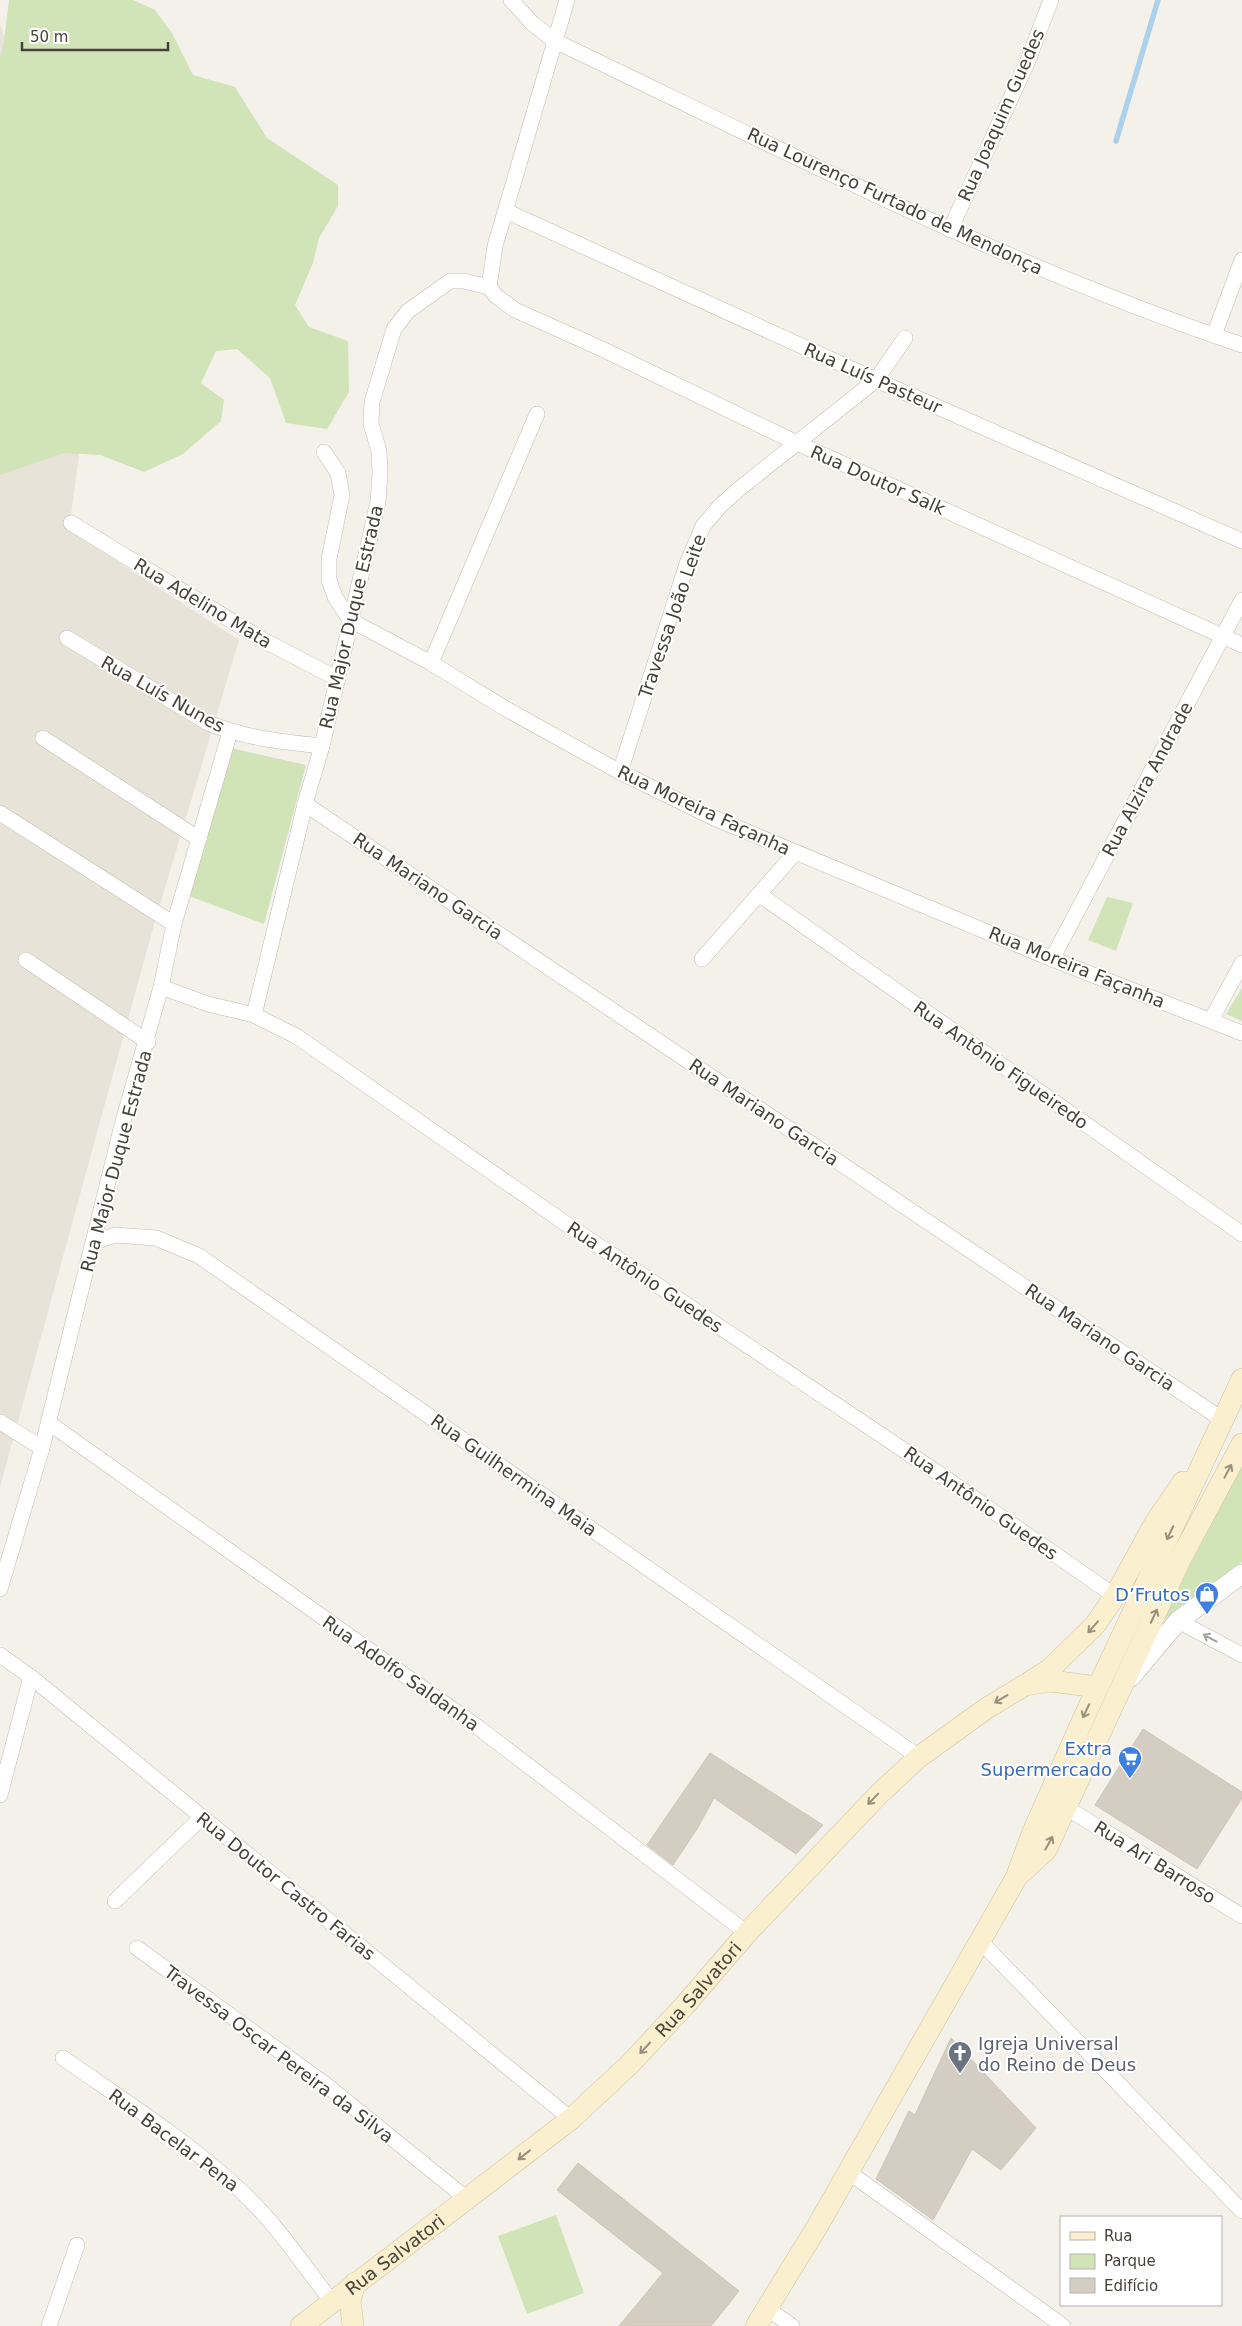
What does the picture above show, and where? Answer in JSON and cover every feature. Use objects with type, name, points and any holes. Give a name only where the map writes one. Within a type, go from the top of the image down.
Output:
[{"type":"main road","points":[[1016,1878],[1046,1850],[1067,1808],[1107,1691],[1214,1439],[1242,1379]]},
{"type":"main road","points":[[1025,1685],[1050,1669],[1095,1625],[1115,1596],[1155,1523],[1214,1439]]},
{"type":"main road","points":[[762,2318],[1016,1878],[1032,1834],[1107,1691],[1242,1444]]},
{"type":"main road","name":"Rua Salvatori","points":[[307,2321],[571,2119],[630,2064],[685,2005],[747,1933],[879,1794],[919,1757],[987,1708],[1025,1685],[1051,1681],[1107,1691]]},
{"type":"main road","points":[[353,2326],[350,2301],[356,2283]]},
{"type":"main road","points":[[307,2321],[336,2318],[353,2326]]},
{"type":"street","points":[[511,0],[532,23],[555,41]]},
{"type":"street","points":[[489,287],[495,246],[567,0]]},
{"type":"street","name":"Rua Joaquim Guedes","points":[[950,230],[1027,63],[1051,0]]},
{"type":"street","name":"Rua Lourenço Furtado de Mendonça","points":[[555,41],[950,230],[1041,269],[1242,345]]},
{"type":"street","name":"Rua Luís Pasteur","points":[[506,211],[876,380],[1242,541]]},
{"type":"street","points":[[1214,335],[1242,260]]},
{"type":"street","name":"Rua Major Duque Estrada","points":[[254,1014],[305,804],[322,746],[378,502],[379,458],[371,424],[372,402],[394,329],[408,312],[450,281],[464,281],[489,287]]},
{"type":"street","name":"Rua Doutor Salk","points":[[489,287],[496,296],[515,310],[600,348],[797,443],[1242,645]]},
{"type":"street","name":"Travessa João Leite","points":[[620,772],[672,608],[703,526],[726,501],[876,380],[905,338]]},
{"type":"street","points":[[431,663],[538,414]]},
{"type":"street","points":[[324,452],[338,473],[342,495],[329,559],[329,580],[335,596],[350,620]]},
{"type":"street","name":"Rua Adelino Mata","points":[[71,523],[263,640],[338,679]]},
{"type":"street","name":"Rua Alzira Andrade","points":[[1052,958],[1242,600]]},
{"type":"street","name":"Rua Moreira Façanha","points":[[350,620],[431,663],[508,710],[620,772],[714,818],[1052,958],[1242,1033]]},
{"type":"street","name":"Rua Luís Nunes","points":[[67,638],[194,716],[230,732],[280,742],[322,746]]},
{"type":"street","name":"Rua Major Duque Estrada","points":[[0,1589],[49,1423],[122,1125],[148,1042],[174,924],[230,732]]},
{"type":"street","points":[[43,738],[199,839]]},
{"type":"street","name":"Rua Mariano Garcia","points":[[305,804],[1223,1420]]},
{"type":"street","points":[[0,813],[174,924]]},
{"type":"street","points":[[702,959],[795,853]]},
{"type":"street","name":"Rua Antônio Figueiredo","points":[[760,895],[1242,1234]]},
{"type":"street","points":[[26,960],[148,1042]]},
{"type":"street","points":[[1211,1020],[1242,963]]},
{"type":"street","name":"Rua Antônio Guedes","points":[[161,987],[208,1004],[254,1014],[296,1036],[575,1230],[935,1471],[1115,1596]]},
{"type":"street","name":"Rua Guilhermina Maia","points":[[94,1242],[115,1235],[156,1238],[199,1256],[919,1757]]},
{"type":"street","points":[[0,1422],[42,1448]]},
{"type":"street","name":"Rua Adolfo Saldanha","points":[[49,1423],[478,1728],[747,1933]]},
{"type":"street","points":[[1107,1691],[1178,1621],[1242,1574]]},
{"type":"street","points":[[1178,1621],[1242,1655]]},
{"type":"street","name":"Rua Doutor Castro Farias","points":[[0,1655],[31,1677],[571,2119]]},
{"type":"street","points":[[0,1795],[31,1677]]},
{"type":"street","name":"Rua Ari Barroso","points":[[1067,1808],[1242,1916]]},
{"type":"street","points":[[115,1901],[202,1817]]},
{"type":"street","points":[[980,1941],[1242,2212]]},
{"type":"street","name":"Travessa Oscar Pereira da Silva","points":[[137,1948],[325,2084],[467,2199]]},
{"type":"street","name":"Rua Bacelar Pena","points":[[63,2058],[165,2129],[241,2190],[282,2236],[332,2302]]},
{"type":"street","points":[[847,2171],[1063,2326]]},
{"type":"street","points":[[49,2326],[77,2245]]},
{"type":"street","points":[[762,2318],[792,2326]]},
{"type":"shaded area","points":[[0,24],[100,300],[69,530],[239,640],[153,928],[0,1487]]},
{"type":"green space","points":[[9,0],[133,0],[155,10],[172,33],[193,75],[235,87],[267,138],[338,185],[338,206],[319,238],[313,263],[295,305],[309,327],[348,341],[349,392],[327,429],[286,423],[270,378],[237,349],[216,351],[201,383],[224,400],[221,421],[183,454],[144,472],[100,455],[64,453],[0,475],[0,58]]},
{"type":"green space","points":[[231,748],[306,765],[264,924],[189,896]]},
{"type":"green space","points":[[1107,897],[1133,903],[1116,951],[1088,940]]},
{"type":"green space","points":[[1242,988],[1242,1021],[1226,1014]]},
{"type":"green space","points":[[1242,1465],[1242,1562],[1160,1623]]},
{"type":"green space","points":[[556,2215],[584,2293],[527,2314],[498,2236]]},
{"type":"building","points":[[1143,1729],[1242,1792],[1242,1798],[1197,1869],[1095,1805]]},
{"type":"building","points":[[710,1753],[823,1825],[796,1854],[714,1798],[697,1829],[673,1865],[647,1845]]},
{"type":"building","points":[[951,2038],[1036,2128],[1001,2170],[972,2149],[933,2220],[876,2179],[909,2111],[915,2115]]},
{"type":"building","points":[[578,2163],[739,2291],[711,2326],[619,2326],[663,2273],[557,2190]]},
{"type":"waterway","points":[[1116,141],[1158,0]]},
{"type":"place","name":"D’Frutos","points":[[1207,1615]]},
{"type":"place","name":"Extra Supermercado","points":[[1130,1779]]},
{"type":"place","name":"Igreja Universal do Reino de Deus","points":[[960,2074]]}]
